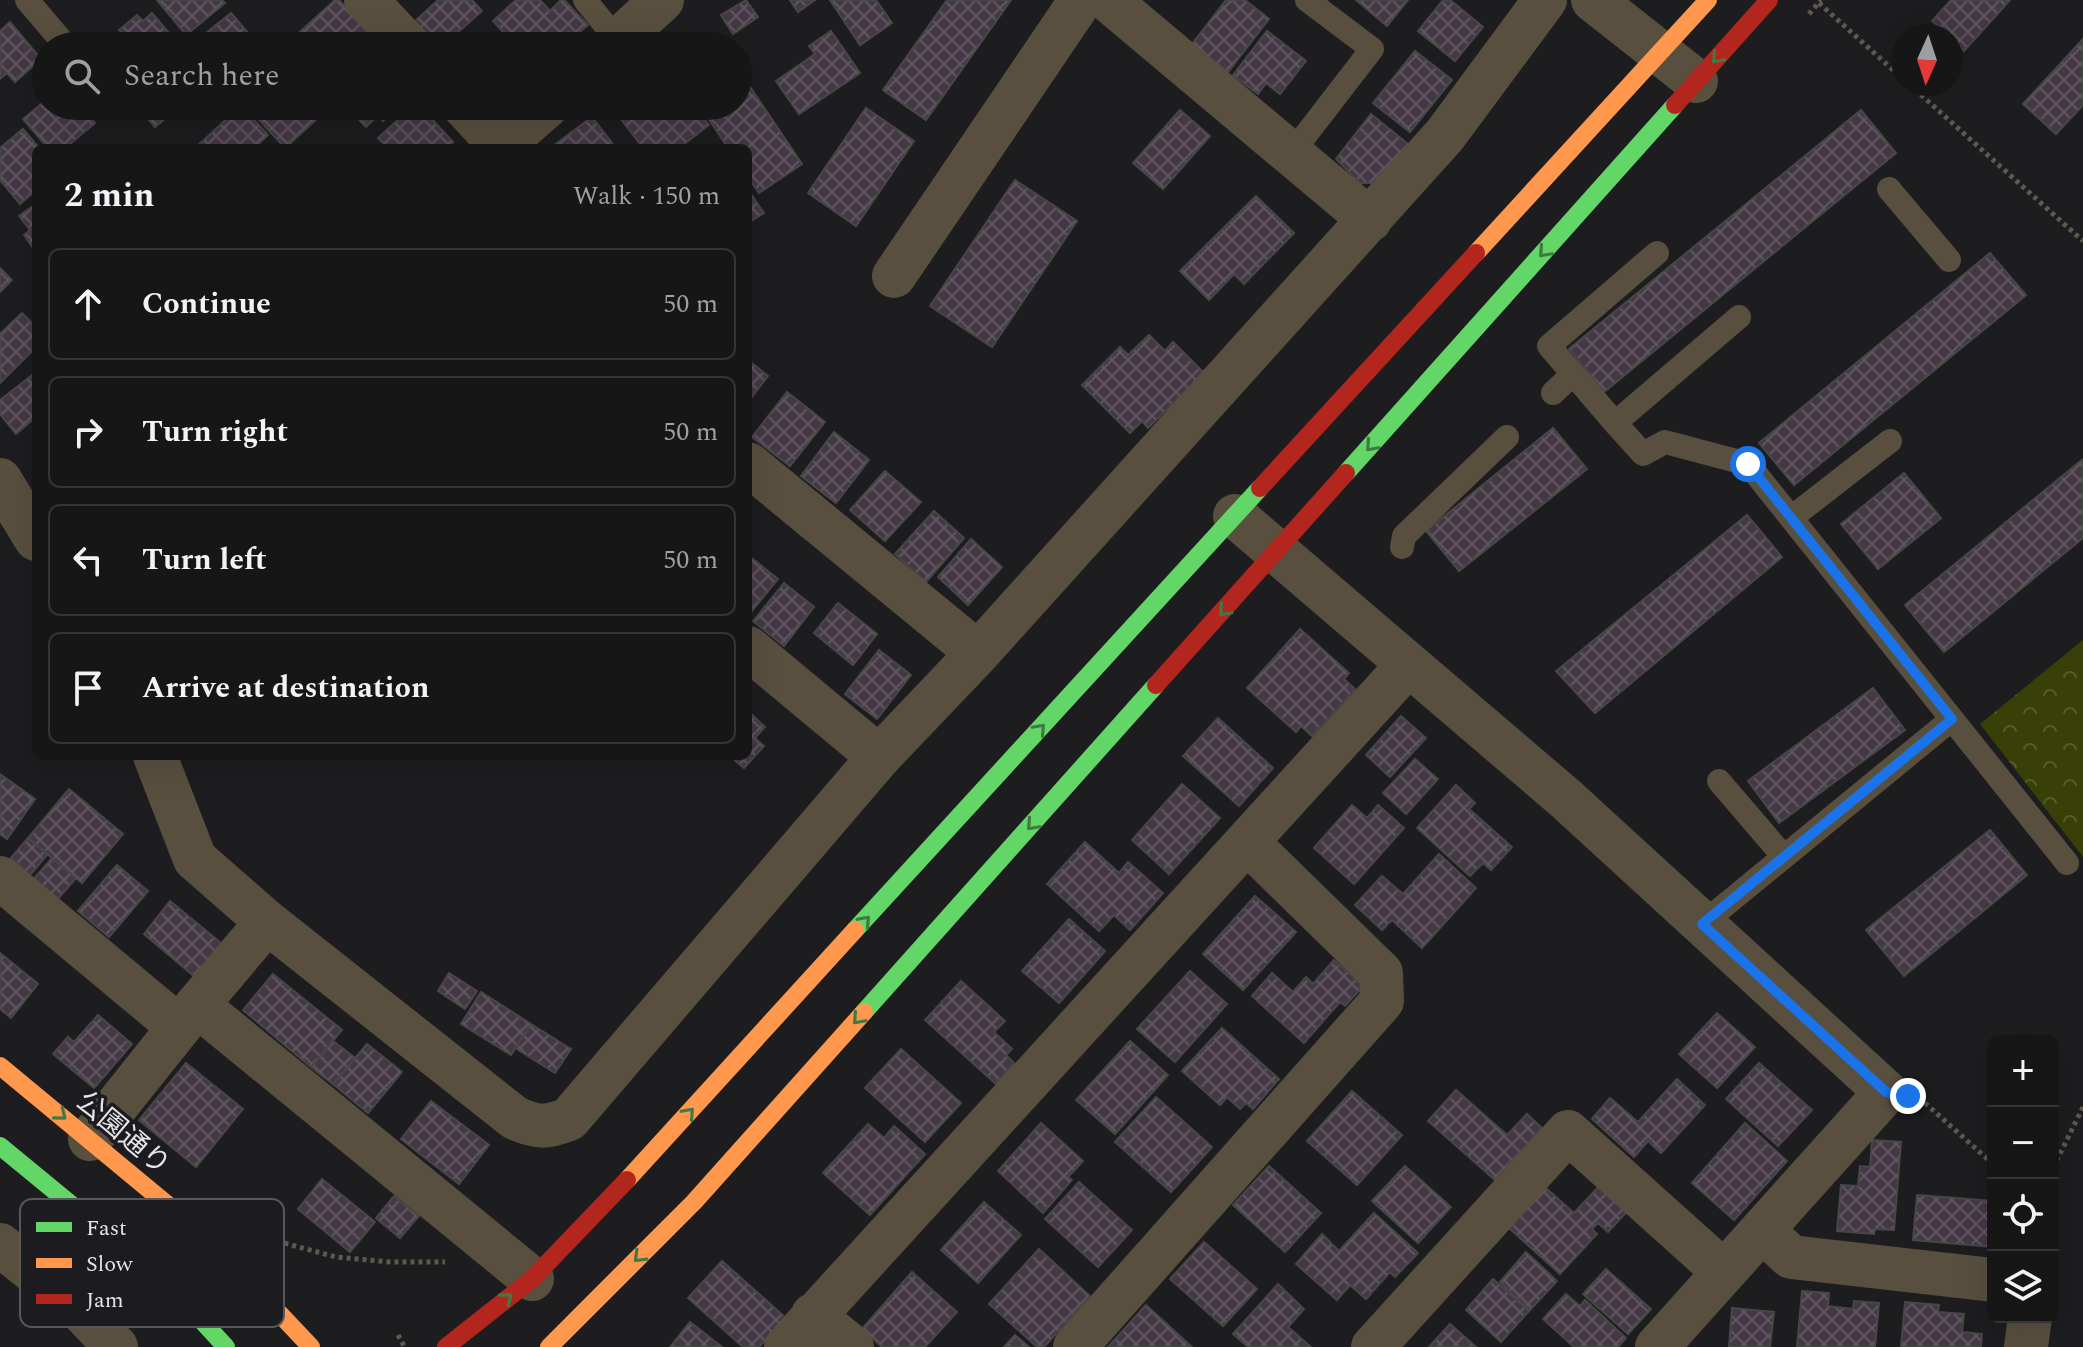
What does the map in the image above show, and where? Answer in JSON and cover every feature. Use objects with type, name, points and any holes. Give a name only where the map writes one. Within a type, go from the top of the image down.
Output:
[{"type":"street","points":[[366,0],[396,32]]},
{"type":"street","points":[[627,32],[662,0]]},
{"type":"street","points":[[894,276],[1081,0]]},
{"type":"street","points":[[1108,0],[1370,220]]},
{"type":"street","points":[[157,760],[195,859],[267,922],[515,1118],[534,1126],[552,1125],[569,1119],[879,757],[978,653],[1445,135],[1545,0]]},
{"type":"street","points":[[1593,0],[1696,81]]},
{"type":"street","points":[[446,1347],[532,1279],[634,1173],[1708,0]]},
{"type":"street","points":[[549,1347],[694,1202],[1769,0]]},
{"type":"street","points":[[492,120],[521,135]]},
{"type":"street","points":[[752,467],[978,653]]},
{"type":"street","points":[[0,480],[32,532]]},
{"type":"street","points":[[1235,516],[1565,798],[1886,1092],[1657,1347]]},
{"type":"street","points":[[752,651],[879,757]]},
{"type":"street","points":[[852,1347],[800,1331],[1408,665]]},
{"type":"street","points":[[1075,1347],[1382,1001],[1381,973],[1248,843]]},
{"type":"street","points":[[0,878],[188,1016],[532,1279]]},
{"type":"street","points":[[90,1139],[267,922]]},
{"type":"street","name":"公園通り","points":[[0,1066],[161,1199]]},
{"type":"street","points":[[1373,1347],[1568,1132],[1724,1272]]},
{"type":"street","points":[[0,1146],[64,1199]]},
{"type":"street","points":[[1762,1230],[1791,1257],[1987,1279]]},
{"type":"street","points":[[0,1245],[20,1261]]},
{"type":"street","name":"公園通り","points":[[284,1318],[311,1347]]},
{"type":"street","points":[[2026,1347],[2029,1323]]},
{"type":"street","points":[[97,1327],[116,1347]]},
{"type":"street","points":[[208,1327],[226,1347]]},
{"type":"lane","points":[[27,0],[54,32]]},
{"type":"lane","points":[[585,0],[607,32]]},
{"type":"lane","points":[[1291,154],[1372,49],[1307,0]]},
{"type":"lane","points":[[1889,189],[1949,260]]},
{"type":"lane","points":[[1657,253],[1549,346],[1643,454],[1665,442],[1748,464],[2067,863]]},
{"type":"lane","points":[[1615,423],[1739,317]]},
{"type":"lane","points":[[1553,393],[1573,374]]},
{"type":"lane","points":[[1402,547],[1404,536],[1507,437]]},
{"type":"lane","points":[[1791,518],[1890,441]]},
{"type":"lane","points":[[1702,924],[1952,719]]},
{"type":"lane","points":[[1719,781],[1784,857]]},
{"type":"path","points":[[1819,3],[1891,68]]},
{"type":"path","points":[[1922,96],[2083,241]]},
{"type":"path","points":[[1886,1092],[1923,1101],[1987,1159]]},
{"type":"path","points":[[2059,1156],[2083,1107]]},
{"type":"path","points":[[398,1335],[405,1347]]},
{"type":"green space","points":[[2083,640],[2083,857],[1980,724]]},
{"type":"building","points":[[157,0],[222,0],[225,3],[190,32],[184,32]]},
{"type":"building","points":[[335,0],[339,0],[368,32],[300,32]]},
{"type":"building","points":[[438,0],[472,0],[482,11],[458,32],[421,32],[413,23]]},
{"type":"building","points":[[516,0],[540,0],[550,11],[564,0],[588,25],[580,32],[503,32],[493,21]]},
{"type":"building","points":[[746,0],[758,17],[732,32],[721,15]]},
{"type":"building","points":[[790,0],[815,0],[798,12]]},
{"type":"building","points":[[830,0],[876,0],[892,23],[860,45]]},
{"type":"building","points":[[947,0],[1011,0],[926,120],[883,90]]},
{"type":"building","points":[[1226,0],[1245,0],[1269,19],[1228,72],[1192,44]]},
{"type":"building","points":[[1356,0],[1408,0],[1387,26]]},
{"type":"building","points":[[1443,0],[1450,0],[1483,27],[1455,61],[1418,31]]},
{"type":"building","points":[[1951,0],[2010,0],[1964,51],[1963,24],[1936,24],[1932,21]]},
{"type":"building","points":[[152,13],[168,32],[119,30],[137,15],[143,21]]},
{"type":"building","points":[[231,13],[247,32],[207,32]]},
{"type":"building","points":[[10,22],[32,48],[32,67],[15,82],[7,73],[0,79],[0,31]]},
{"type":"building","points":[[831,31],[860,73],[799,114],[776,81],[815,54],[809,46]]},
{"type":"building","points":[[1267,31],[1306,61],[1280,94],[1266,83],[1258,94],[1233,75]]},
{"type":"building","points":[[2083,39],[2083,105],[2056,134],[2023,104]]},
{"type":"building","points":[[1415,51],[1452,80],[1410,132],[1373,103]]},
{"type":"building","points":[[752,90],[802,164],[759,193],[752,183],[752,144],[725,144],[709,120],[752,120]]},
{"type":"building","points":[[866,108],[914,141],[856,226],[808,193]]},
{"type":"building","points":[[1180,110],[1210,136],[1163,189],[1133,163]]},
{"type":"building","points":[[1861,110],[1896,153],[1604,392],[1569,349]]},
{"type":"building","points":[[32,112],[32,120],[93,120],[95,123],[70,144],[45,144],[23,119]]},
{"type":"building","points":[[1371,114],[1409,145],[1379,183],[1360,183],[1336,159]]},
{"type":"building","points":[[149,120],[163,120],[155,127]]},
{"type":"building","points":[[226,120],[254,120],[268,135],[258,144],[199,144]]},
{"type":"building","points":[[259,120],[316,120],[289,144],[281,144]]},
{"type":"building","points":[[359,120],[373,120],[366,127]]},
{"type":"building","points":[[398,120],[433,120],[453,142],[384,144],[378,138]]},
{"type":"building","points":[[588,120],[594,120],[613,144],[556,144]]},
{"type":"building","points":[[622,120],[705,120],[709,125],[684,144],[640,144]]},
{"type":"building","points":[[23,129],[36,144],[32,144],[32,194],[20,204],[0,180],[0,148]]},
{"type":"building","points":[[1015,180],[1077,221],[992,347],[930,306]]},
{"type":"building","points":[[752,196],[764,213],[752,220]]},
{"type":"building","points":[[1256,196],[1294,233],[1244,284],[1234,274],[1209,300],[1180,271]]},
{"type":"building","points":[[32,207],[32,246],[24,235],[30,230],[19,216]]},
{"type":"building","points":[[1990,253],[2026,295],[1794,485],[1759,443]]},
{"type":"building","points":[[0,268],[12,280],[0,292]]},
{"type":"building","points":[[22,313],[32,323],[32,351],[0,383],[0,334]]},
{"type":"building","points":[[1149,335],[1165,351],[1173,342],[1204,373],[1148,428],[1142,421],[1130,433],[1082,385],[1120,347],[1128,355]]},
{"type":"building","points":[[752,363],[768,376],[752,397]]},
{"type":"building","points":[[32,375],[32,420],[16,434],[0,414],[0,400]]},
{"type":"building","points":[[787,392],[825,422],[790,466],[752,437]]},
{"type":"building","points":[[1553,428],[1587,469],[1459,571],[1426,531]]},
{"type":"building","points":[[834,432],[869,460],[836,503],[801,476]]},
{"type":"building","points":[[2083,459],[2083,538],[1944,652],[1905,605]]},
{"type":"building","points":[[885,471],[921,502],[885,541],[850,510]]},
{"type":"building","points":[[1904,473],[1941,518],[1878,569],[1841,524]]},
{"type":"building","points":[[934,511],[964,538],[926,582],[895,554]]},
{"type":"building","points":[[1747,515],[1782,557],[1595,713],[1556,671]]},
{"type":"building","points":[[971,539],[1002,567],[968,605],[938,577]]},
{"type":"building","points":[[752,558],[778,579],[752,611]]},
{"type":"building","points":[[784,583],[814,607],[784,646],[753,621]]},
{"type":"building","points":[[838,603],[877,634],[853,665],[814,633]]},
{"type":"building","points":[[1300,629],[1349,673],[1344,679],[1355,689],[1312,736],[1301,726],[1296,732],[1247,688]]},
{"type":"building","points":[[879,650],[911,675],[877,719],[845,694]]},
{"type":"building","points":[[1873,688],[1905,730],[1779,823],[1748,781]]},
{"type":"building","points":[[752,715],[765,727],[755,738],[764,746],[752,759]]},
{"type":"building","points":[[1401,716],[1426,738],[1390,777],[1366,755]]},
{"type":"building","points":[[1218,718],[1273,768],[1239,806],[1183,756]]},
{"type":"building","points":[[1415,759],[1438,779],[1406,814],[1383,793]]},
{"type":"building","points":[[735,760],[751,760],[744,768]]},
{"type":"building","points":[[0,774],[35,799],[7,839],[0,834]]},
{"type":"building","points":[[1182,784],[1220,818],[1169,874],[1132,840]]},
{"type":"building","points":[[1456,785],[1475,803],[1469,809],[1512,847],[1491,870],[1483,863],[1470,876],[1417,828]]},
{"type":"building","points":[[69,789],[123,834],[82,883],[28,838]]},
{"type":"building","points":[[1352,805],[1367,818],[1378,805],[1404,828],[1354,884],[1314,848]]},
{"type":"building","points":[[1990,830],[2027,875],[1904,976],[1866,930]]},
{"type":"building","points":[[28,838],[48,854],[30,875],[11,858]]},
{"type":"building","points":[[1085,842],[1119,873],[1128,862],[1163,893],[1130,930],[1114,915],[1099,931],[1047,884]]},
{"type":"building","points":[[1439,854],[1476,888],[1422,948],[1392,920],[1382,930],[1355,905],[1382,876],[1403,894]]},
{"type":"building","points":[[52,858],[76,878],[56,901],[32,881]]},
{"type":"building","points":[[117,865],[148,891],[109,937],[78,911]]},
{"type":"building","points":[[1255,896],[1296,932],[1243,990],[1203,954]]},
{"type":"building","points":[[170,901],[222,944],[195,977],[144,934]]},
{"type":"building","points":[[1069,919],[1105,951],[1059,1003],[1022,971]]},
{"type":"building","points":[[0,953],[38,984],[11,1018],[0,1009]]},
{"type":"building","points":[[1334,960],[1363,986],[1345,1006],[1340,1002],[1304,1043],[1252,996],[1272,973],[1293,992],[1306,977],[1313,984]]},
{"type":"building","points":[[1190,971],[1227,1004],[1175,1062],[1137,1029]]},
{"type":"building","points":[[449,973],[477,991],[465,1009],[438,991]]},
{"type":"building","points":[[273,974],[342,1030],[311,1067],[243,1010]]},
{"type":"building","points":[[961,981],[1005,1021],[994,1032],[1012,1049],[1006,1055],[1014,1063],[996,1084],[925,1020]]},
{"type":"building","points":[[481,992],[531,1024],[511,1055],[461,1024]]},
{"type":"building","points":[[1717,1013],[1755,1047],[1717,1088],[1679,1054]]},
{"type":"building","points":[[98,1015],[132,1044],[94,1088],[53,1054],[68,1037],[74,1042]]},
{"type":"building","points":[[531,1024],[571,1049],[555,1073],[515,1048]]},
{"type":"building","points":[[1222,1028],[1279,1079],[1253,1109],[1246,1103],[1240,1109],[1227,1097],[1220,1105],[1182,1071]]},
{"type":"building","points":[[333,1041],[355,1058],[333,1084],[311,1067]]},
{"type":"building","points":[[1130,1041],[1168,1075],[1115,1134],[1076,1100]]},
{"type":"building","points":[[367,1044],[402,1072],[368,1113],[333,1084]]},
{"type":"building","points":[[901,1049],[961,1103],[925,1142],[865,1088]]},
{"type":"building","points":[[186,1063],[243,1109],[196,1167],[139,1120]]},
{"type":"building","points":[[1759,1063],[1812,1110],[1778,1146],[1726,1099]]},
{"type":"building","points":[[1677,1079],[1705,1105],[1661,1153],[1648,1141],[1634,1157],[1592,1119],[1610,1098],[1638,1122]]},
{"type":"building","points":[[1456,1090],[1507,1135],[1527,1114],[1542,1128],[1495,1180],[1428,1121]]},
{"type":"building","points":[[1352,1091],[1402,1135],[1357,1185],[1307,1141]]},
{"type":"building","points":[[1156,1097],[1212,1147],[1171,1192],[1115,1142]]},
{"type":"building","points":[[431,1101],[489,1145],[459,1184],[401,1139]]},
{"type":"building","points":[[1041,1123],[1083,1161],[1068,1177],[1072,1180],[1043,1213],[998,1171]]},
{"type":"building","points":[[1745,1123],[1787,1161],[1734,1220],[1692,1183]]},
{"type":"building","points":[[868,1124],[884,1138],[894,1126],[925,1154],[870,1215],[823,1173]]},
{"type":"building","points":[[1872,1140],[1901,1142],[1894,1230],[1875,1229],[1874,1234],[1837,1231],[1841,1185],[1858,1186],[1860,1166],[1870,1167]]},
{"type":"building","points":[[1269,1166],[1321,1213],[1285,1252],[1233,1205]]},
{"type":"building","points":[[1405,1166],[1451,1207],[1418,1243],[1372,1201]]},
{"type":"building","points":[[322,1179],[375,1222],[350,1252],[298,1209]]},
{"type":"building","points":[[1537,1180],[1574,1213],[1604,1181],[1632,1206],[1608,1232],[1598,1223],[1592,1229],[1597,1234],[1560,1274],[1500,1220]]},
{"type":"building","points":[[1079,1182],[1132,1230],[1098,1267],[1045,1219]]},
{"type":"building","points":[[1917,1195],[1987,1201],[1987,1246],[1913,1240]]},
{"type":"building","points":[[394,1196],[419,1216],[400,1238],[376,1218]]},
{"type":"building","points":[[984,1202],[1021,1235],[978,1283],[941,1250]]},
{"type":"building","points":[[1374,1213],[1418,1253],[1395,1277],[1390,1272],[1366,1299],[1350,1285],[1337,1300],[1296,1264],[1322,1234],[1339,1251]]},
{"type":"building","points":[[1204,1242],[1257,1289],[1223,1326],[1170,1279]]},
{"type":"building","points":[[1039,1249],[1090,1296],[1044,1347],[1037,1347],[989,1304]]},
{"type":"building","points":[[1526,1252],[1557,1281],[1530,1310],[1500,1282]]},
{"type":"building","points":[[722,1261],[786,1318],[759,1347],[743,1347],[688,1298]]},
{"type":"building","points":[[1606,1269],[1651,1309],[1628,1334],[1583,1294]]},
{"type":"building","points":[[912,1272],[957,1312],[925,1347],[882,1347],[862,1329]]},
{"type":"building","points":[[1493,1279],[1529,1311],[1501,1342],[1466,1310]]},
{"type":"building","points":[[1278,1284],[1304,1309],[1288,1327],[1311,1347],[1248,1347],[1233,1334]]},
{"type":"building","points":[[1802,1291],[1829,1293],[1828,1306],[1853,1309],[1854,1301],[1879,1303],[1875,1347],[1797,1347]]},
{"type":"building","points":[[1566,1294],[1580,1306],[1585,1300],[1626,1338],[1618,1347],[1574,1347],[1543,1319]]},
{"type":"building","points":[[1905,1302],[1939,1305],[1938,1312],[1964,1314],[1962,1332],[1982,1334],[1981,1347],[1901,1347]]},
{"type":"building","points":[[1146,1305],[1192,1347],[1108,1347]]},
{"type":"building","points":[[1732,1308],[1774,1312],[1770,1347],[1729,1347]]},
{"type":"building","points":[[690,1322],[722,1347],[670,1347]]},
{"type":"building","points":[[1450,1324],[1476,1347],[1429,1347]]},
{"type":"building","points":[[1015,1335],[1029,1347],[1004,1347]]},
{"type":"traffic: fast","points":[[1346,473],[1675,105]]},
{"type":"traffic: fast","points":[[855,930],[1260,488]]},
{"type":"traffic: fast","points":[[864,1012],[1156,685]]},
{"type":"traffic: fast","points":[[0,1146],[64,1199]]},
{"type":"traffic: fast","points":[[208,1327],[226,1347]]},
{"type":"traffic: slow","points":[[1476,253],[1708,0]]},
{"type":"traffic: slow","points":[[627,1180],[855,930]]},
{"type":"traffic: slow","points":[[549,1347],[694,1202],[864,1012]]},
{"type":"traffic: slow","points":[[0,1066],[161,1199]]},
{"type":"traffic: slow","points":[[284,1318],[311,1347]]},
{"type":"traffic: jam","points":[[1675,105],[1769,0]]},
{"type":"traffic: jam","points":[[1260,488],[1476,253]]},
{"type":"traffic: jam","points":[[1156,685],[1346,473]]},
{"type":"traffic: jam","points":[[446,1347],[532,1279],[627,1180]]},
{"type":"route","points":[[1748,464],[1952,719],[1702,924],[1886,1092],[1908,1096]]}]
